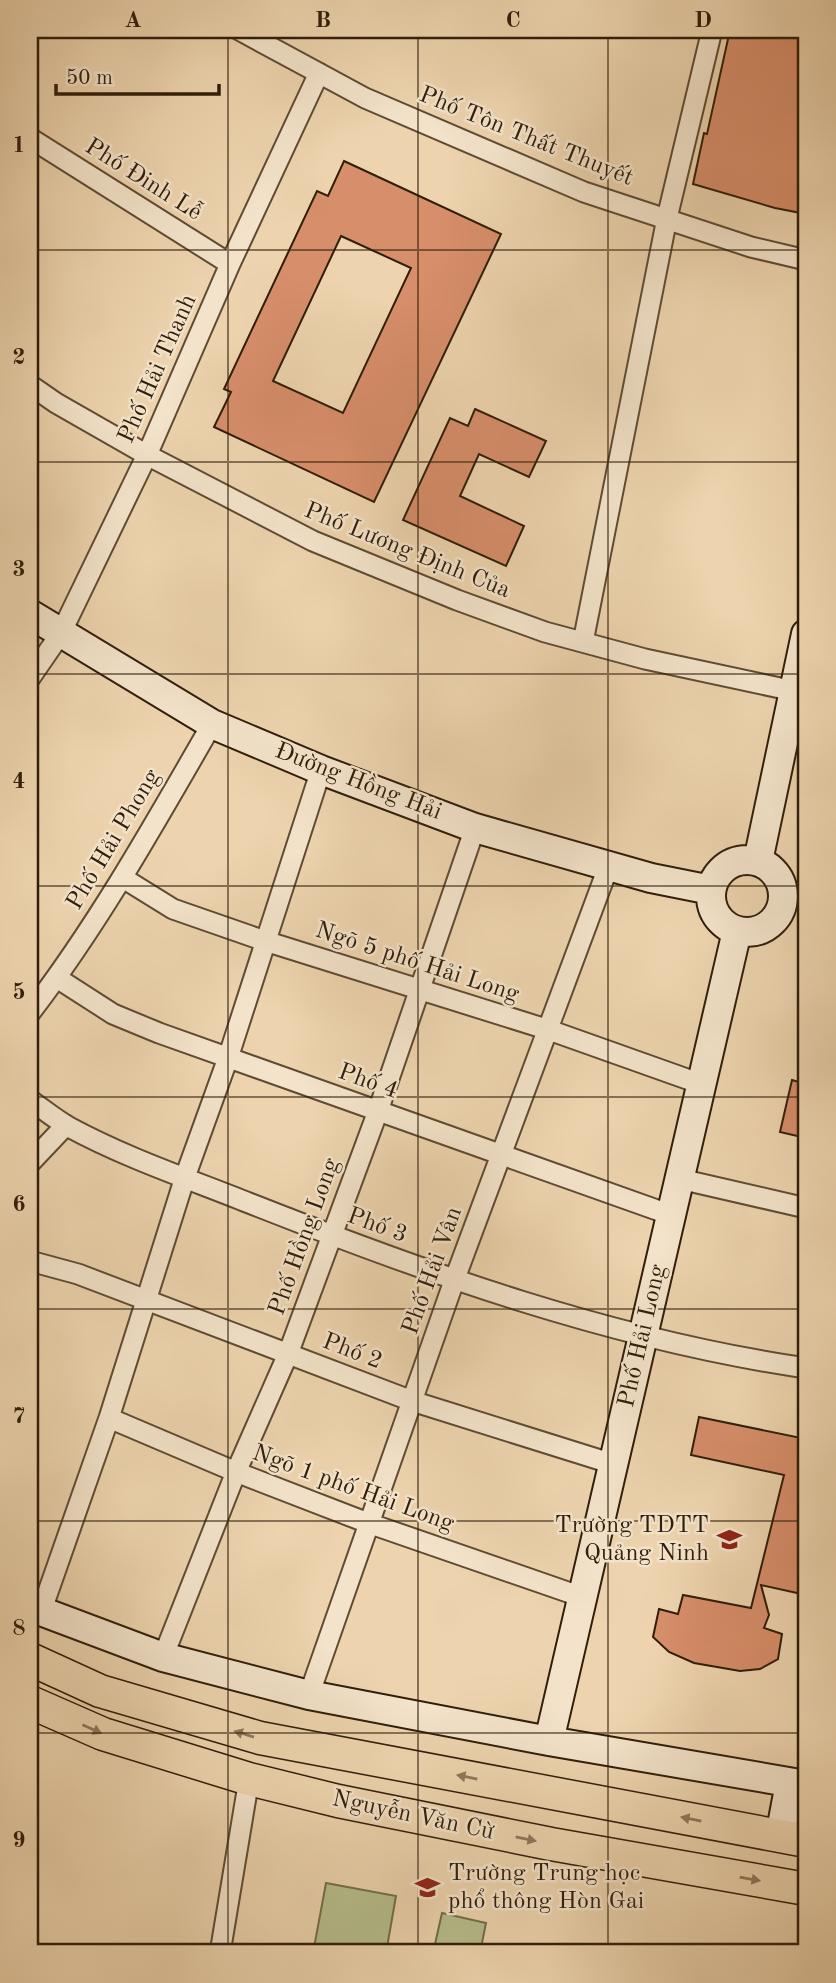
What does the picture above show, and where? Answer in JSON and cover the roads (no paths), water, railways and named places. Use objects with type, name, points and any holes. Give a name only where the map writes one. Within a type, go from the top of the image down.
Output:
[{"type":"main road","name":"Nguyễn Văn Cừ","points":[[30,1659],[100,1690],[260,1738],[793,1839]]},
{"type":"main road","name":"Nguyễn Văn Cừ","points":[[30,1702],[103,1734],[249,1779],[338,1801],[551,1844],[806,1889]]},
{"type":"street","name":"Phố Tôn Thất Thuyết","points":[[239,30],[365,98],[584,192],[751,247],[806,260]]},
{"type":"street","points":[[583,642],[667,218],[712,30]]},
{"type":"street","name":"Phố Hải Thanh","points":[[30,678],[61,633],[147,455],[230,264],[319,73]]},
{"type":"street","name":"Phố Đinh Lễ","points":[[30,138],[230,264]]},
{"type":"street","name":"Phố Lương Định Của","points":[[30,385],[147,455],[313,541],[457,600],[545,632],[645,659],[794,691]]},
{"type":"street","name":"Đường Hồng Hải","points":[[30,614],[212,724],[321,770],[475,828],[651,878],[711,890]]},
{"type":"street","points":[[758,861],[806,634]]},
{"type":"street","name":"Phố Hải Phong","points":[[30,1013],[57,978],[123,878],[212,724]]},
{"type":"street","points":[[321,770],[228,1058],[185,1177],[109,1418],[35,1609],[163,1657],[309,1696],[798,1784],[793,1839]]},
{"type":"street","name":"Phố Hồng Long","points":[[163,1657],[236,1472],[288,1354],[378,1111],[475,828]]},
{"type":"street","points":[[737,860],[758,861],[771,868],[795,897],[778,916],[760,930],[737,931],[722,922],[713,907],[711,890],[720,871],[737,860]]},
{"type":"street","name":"Phố Hải Vân","points":[[309,1696],[454,1280],[609,865]]},
{"type":"street","name":"Ngõ 5 phố Hải Long","points":[[123,878],[173,909],[549,1030],[701,1084]]},
{"type":"street","name":"Phố Hải Long","points":[[549,1741],[737,931]]},
{"type":"street","name":"Phố 4","points":[[57,978],[113,1014],[159,1033],[671,1215]]},
{"type":"street","name":"Phố 3","points":[[30,1100],[66,1125],[102,1144],[331,1235],[454,1280],[643,1335],[764,1362],[806,1367]]},
{"type":"street","points":[[30,1163],[66,1125]]},
{"type":"street","points":[[680,1179],[806,1208]]},
{"type":"street","name":"Phố 2","points":[[30,1261],[78,1274],[412,1401],[613,1464]]},
{"type":"street","name":"Ngõ 1 phố Hải Long","points":[[109,1418],[236,1472],[368,1523],[582,1597]]},
{"type":"street","points":[[220,1953],[249,1779]]},
{"type":"place","name":"Trường TDTT Quảng Ninh","points":[[729,1540]]},
{"type":"place","name":"Trường Trung học phổ thông Hòn Gai","points":[[428,1888]]}]
